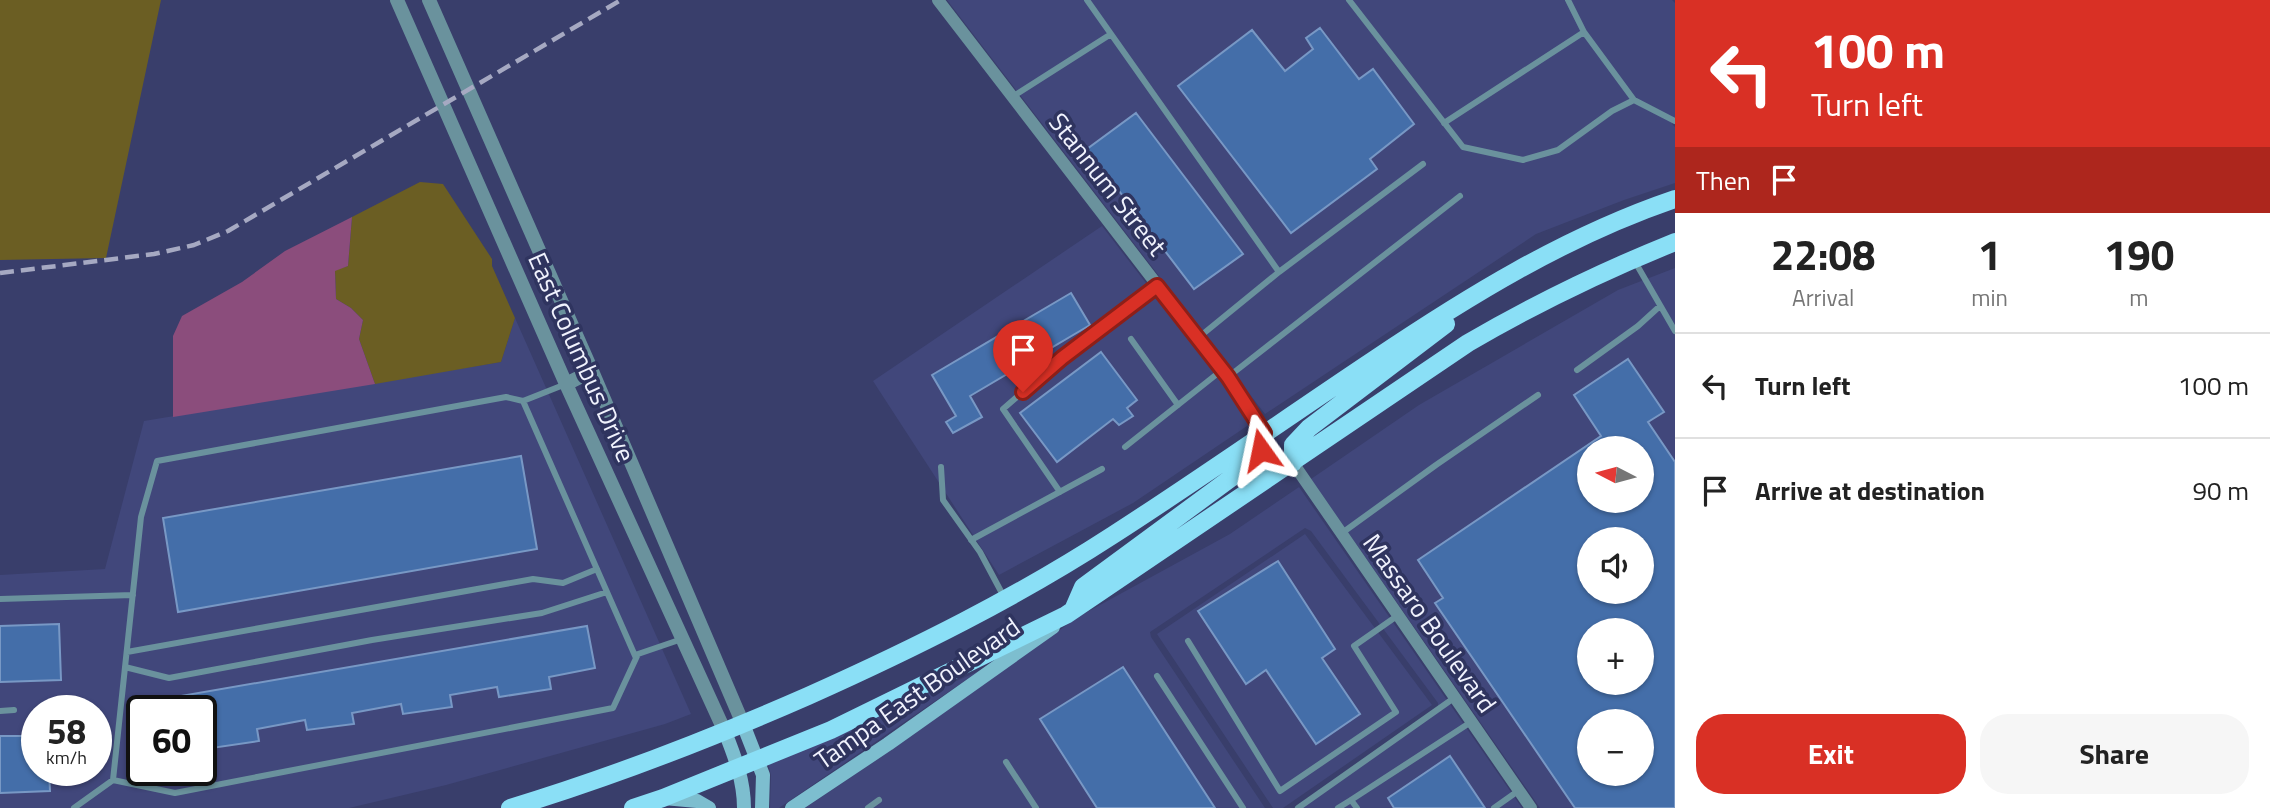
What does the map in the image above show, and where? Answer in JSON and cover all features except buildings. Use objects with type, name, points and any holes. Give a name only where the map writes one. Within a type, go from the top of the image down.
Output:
[{"type":"main road","points":[[510,808],[626,770],[725,732],[908,650],[1112,536],[1467,299],[1542,257],[1600,229],[1675,199]]},
{"type":"main road","points":[[633,808],[758,760],[884,705],[1070,613],[1468,343],[1587,279],[1675,242]]},
{"type":"main road","points":[[1293,463],[1292,453],[1298,438],[1460,315],[1467,299]]},
{"type":"main road","points":[[1070,613],[1083,587],[1246,467],[1261,450],[1264,433]]},
{"type":"main road","name":"Tampa East Boulevard","points":[[792,808],[1050,630],[1070,613]]},
{"type":"main road","points":[[743,724],[763,775],[762,808]]},
{"type":"main road","points":[[725,732],[739,767],[744,808]]},
{"type":"main road","points":[[663,798],[697,801],[709,808]]},
{"type":"street","name":"East Columbus Drive","points":[[397,0],[566,384],[725,732]]},
{"type":"street","name":"East Columbus Drive","points":[[429,0],[743,724]]},
{"type":"street","name":"Stannum Street","points":[[938,0],[1198,338],[1264,433]]},
{"type":"street","points":[[566,384],[592,371]]},
{"type":"street","name":"Massaro Boulevard","points":[[1293,463],[1531,808]]},
{"type":"lane","points":[[1087,0],[1279,272]]},
{"type":"lane","points":[[1349,0],[1463,148],[1523,160],[1558,150],[1612,111],[1634,100]]},
{"type":"lane","points":[[1568,0],[1584,32],[1634,100],[1675,121]]},
{"type":"lane","points":[[1444,122],[1584,32]]},
{"type":"lane","points":[[1012,97],[1111,34]]},
{"type":"lane","points":[[1198,338],[1279,272],[1423,164]]},
{"type":"lane","points":[[1125,447],[1460,196]]},
{"type":"lane","points":[[1633,260],[1675,331]]},
{"type":"lane","points":[[1060,492],[1003,410],[1062,358],[1157,286]]},
{"type":"lane","points":[[1577,370],[1638,326],[1660,306]]},
{"type":"lane","points":[[1131,339],[1178,405]]},
{"type":"lane","points":[[75,808],[113,780],[141,517],[157,461],[506,397],[523,401],[566,384]]},
{"type":"lane","points":[[1341,534],[1538,395]]},
{"type":"lane","points":[[523,401],[636,658]]},
{"type":"lane","points":[[941,467],[943,500],[971,540],[1005,598]]},
{"type":"lane","points":[[971,540],[1102,469]]},
{"type":"lane","points":[[127,652],[533,579],[563,583],[597,569]]},
{"type":"lane","points":[[125,667],[169,678],[372,640],[542,613],[607,592]]},
{"type":"lane","points":[[0,599],[133,595]]},
{"type":"lane","points":[[1188,640],[1280,790],[1396,712],[1354,646],[1397,616]]},
{"type":"lane","points":[[113,780],[175,793],[613,708],[638,654],[683,639]]},
{"type":"lane","points":[[1157,676],[1243,808]]},
{"type":"lane","points":[[1298,808],[1454,698]]},
{"type":"lane","points":[[0,710],[14,710]]},
{"type":"lane","points":[[1338,808],[1471,723]]},
{"type":"lane","points":[[1006,762],[1036,808]]},
{"type":"lane","points":[[1494,808],[1518,790]]},
{"type":"lane","points":[[868,808],[880,800]]},
{"type":"lane","points":[[1351,800],[1357,808]]},
{"type":"shaded area","points":[[0,0],[161,0],[106,258],[0,260]]},
{"type":"shaded area","points":[[947,0],[1672,0],[1675,3],[1675,119],[1672,124],[1675,127],[1675,183],[1536,234],[1265,414]]},
{"type":"shaded area","points":[[420,182],[443,184],[492,259],[492,266],[515,318],[501,362],[375,384],[359,339],[363,320],[351,308],[336,299],[335,270],[348,266],[352,217]]},
{"type":"shaded area","points":[[352,217],[348,266],[335,271],[336,299],[351,308],[363,320],[359,339],[375,384],[173,417],[173,336],[182,316],[242,282],[285,251]]},
{"type":"shaded area","points":[[1102,226],[1253,422],[1133,503],[999,575],[873,381]]},
{"type":"shaded area","points":[[1675,268],[1675,808],[1540,808],[1311,479],[1419,405],[1618,290]]},
{"type":"shaded area","points":[[515,318],[691,714],[665,724],[446,785],[349,808],[0,808],[0,575],[105,569],[144,421],[501,362]]},
{"type":"shaded area","points":[[1299,487],[1522,808],[1294,808],[1438,707],[1438,703],[1311,531],[1305,528],[1150,632],[1265,808],[805,808],[893,749],[1078,617],[1230,534]]},
{"type":"shaded area","points":[[1305,534],[1432,705],[1283,808],[1273,808],[1157,634]]},
{"type":"shaded area","points":[[979,671],[779,808],[770,808],[771,775],[768,764]]},
{"type":"railway","points":[[0,273],[154,254],[194,245],[228,231],[621,0]]},
{"type":"route","points":[[1023,392],[1062,358],[1157,286],[1228,377],[1264,433],[1261,450]]}]
